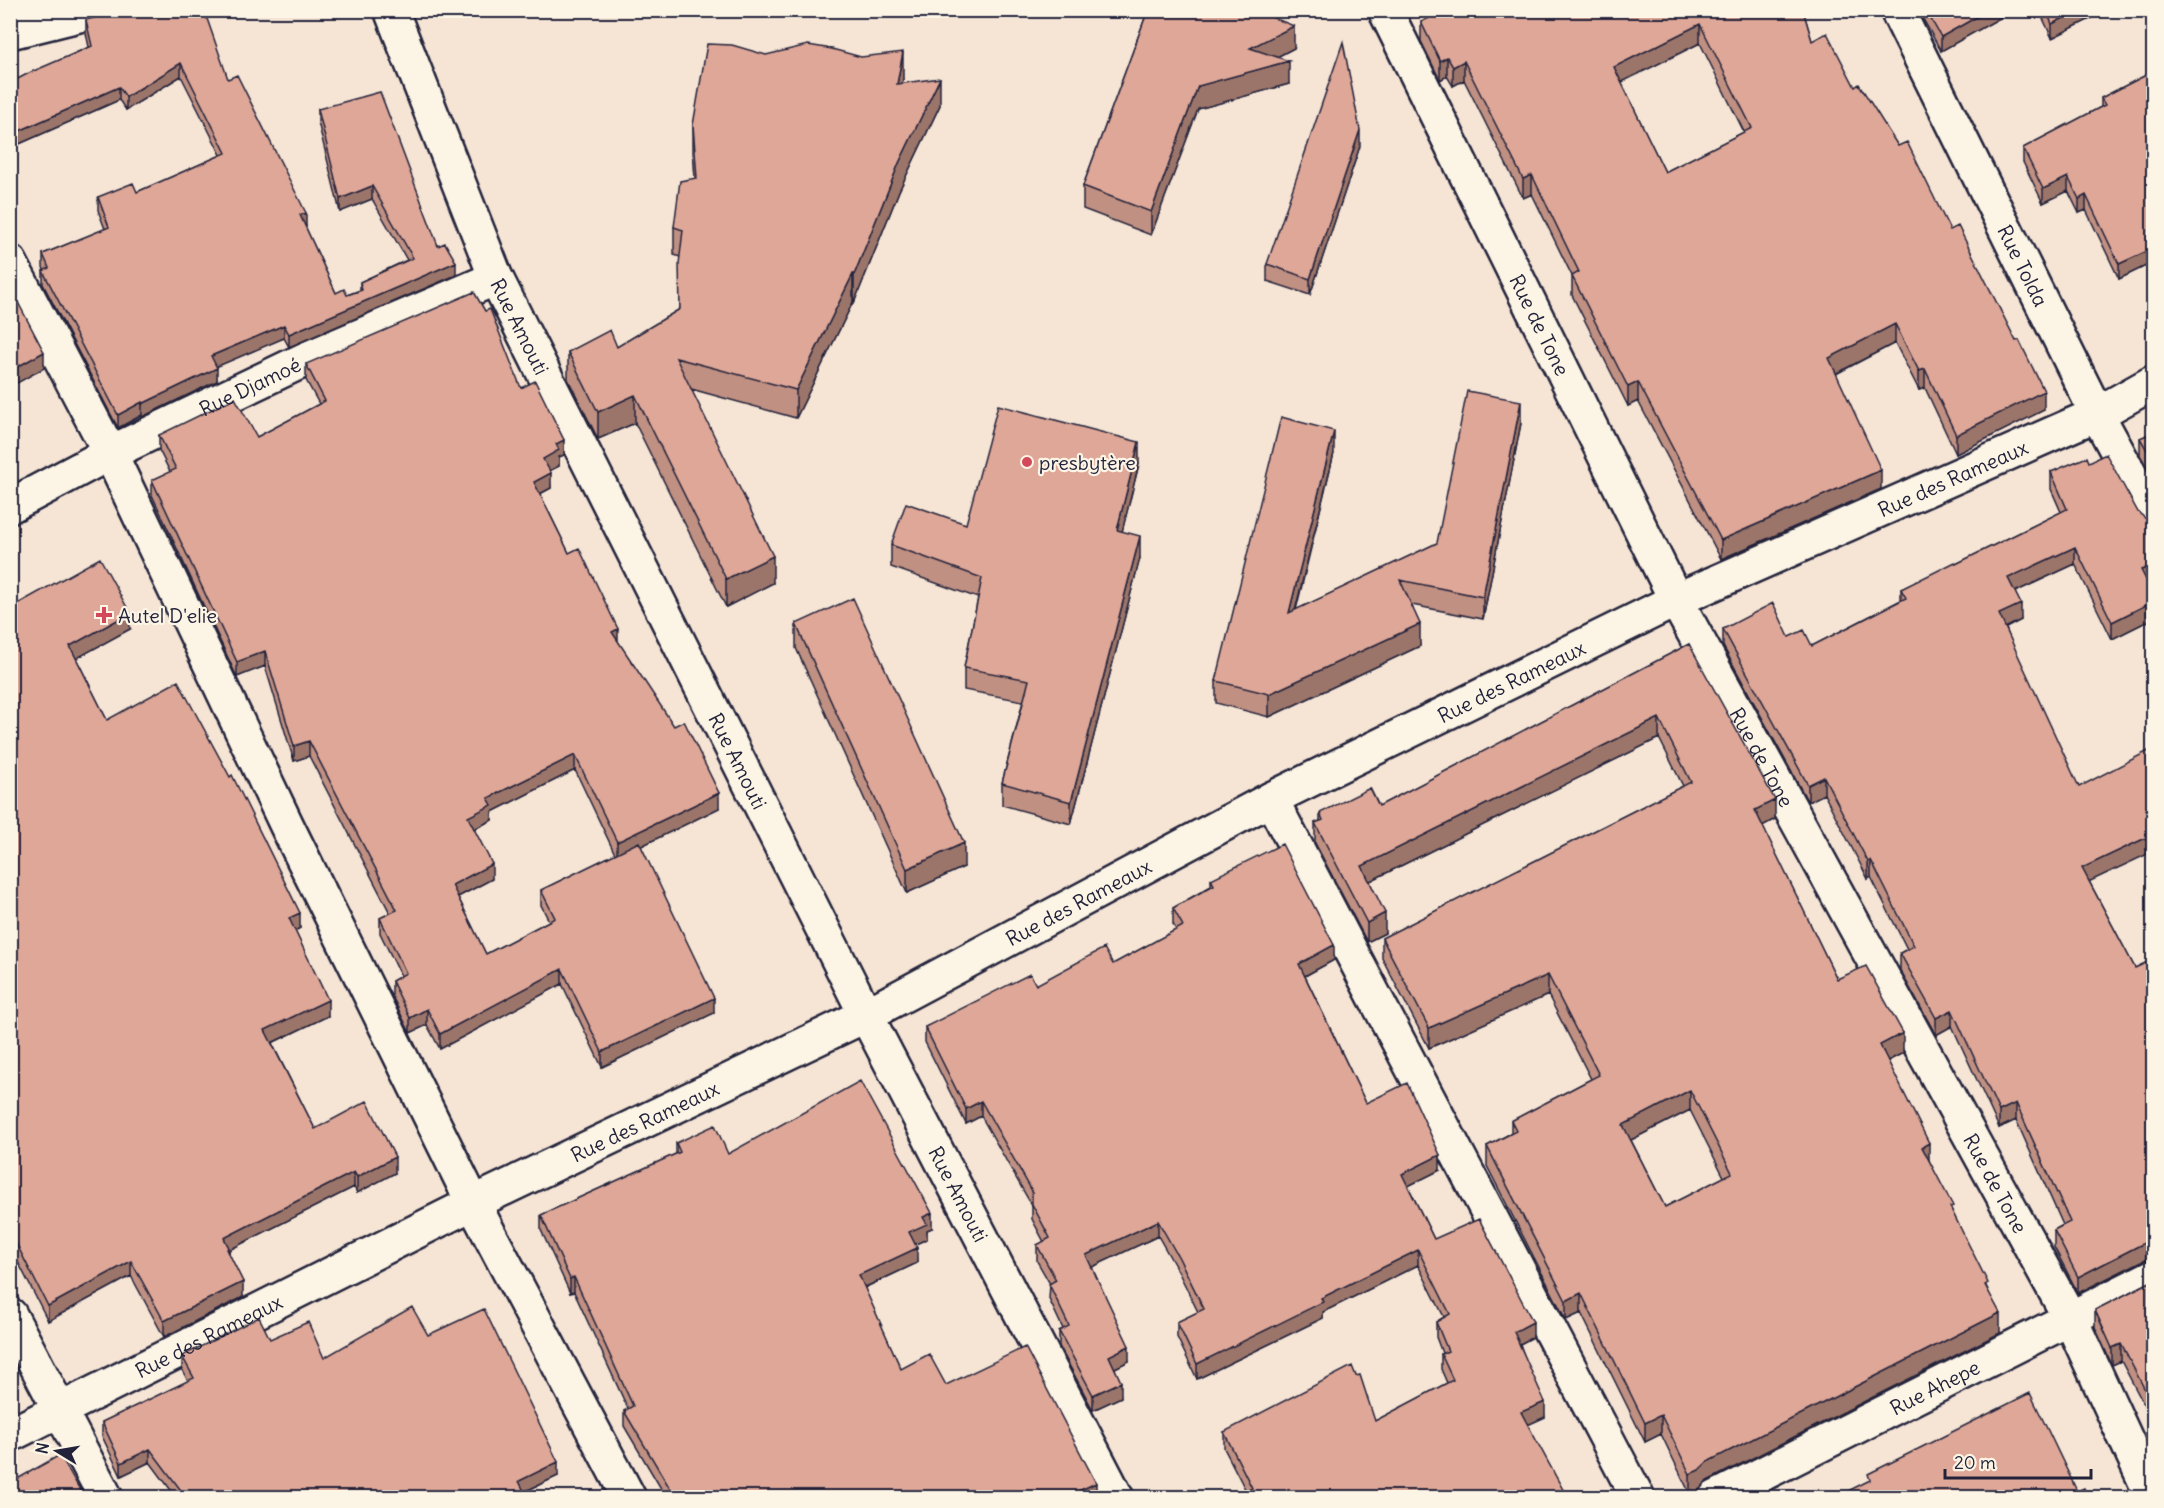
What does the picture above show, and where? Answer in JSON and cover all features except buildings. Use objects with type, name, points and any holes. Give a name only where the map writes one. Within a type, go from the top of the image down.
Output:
[{"type":"street","points":[[10,32],[99,10]]},
{"type":"street","name":"Rue Amouti","points":[[391,10],[496,278],[866,1015],[1117,1497]]},
{"type":"street","name":"Rue de Tone","points":[[1385,10],[1677,600],[2070,1318],[2154,1497]]},
{"type":"street","name":"Rue Tolda","points":[[1897,10],[2097,414],[2154,519]]},
{"type":"street","points":[[10,262],[110,453],[286,825],[473,1203],[629,1497]]},
{"type":"street","name":"Rue Djamoé","points":[[10,506],[110,453],[306,359],[496,278]]},
{"type":"street","name":"Rue des Rameaux","points":[[10,1435],[473,1203],[866,1015],[1271,799],[1677,600],[2097,414],[2154,382]]},
{"type":"street","points":[[1271,799],[1638,1497]]},
{"type":"street","name":"Rue Ahepe","points":[[1714,1497],[2154,1276]]},
{"type":"street","points":[[10,1315],[106,1497]]},
{"type":"place","name":"presbytère","points":[[1027,462]]},
{"type":"place","name":"Autel D'elie","points":[[104,615]]}]
